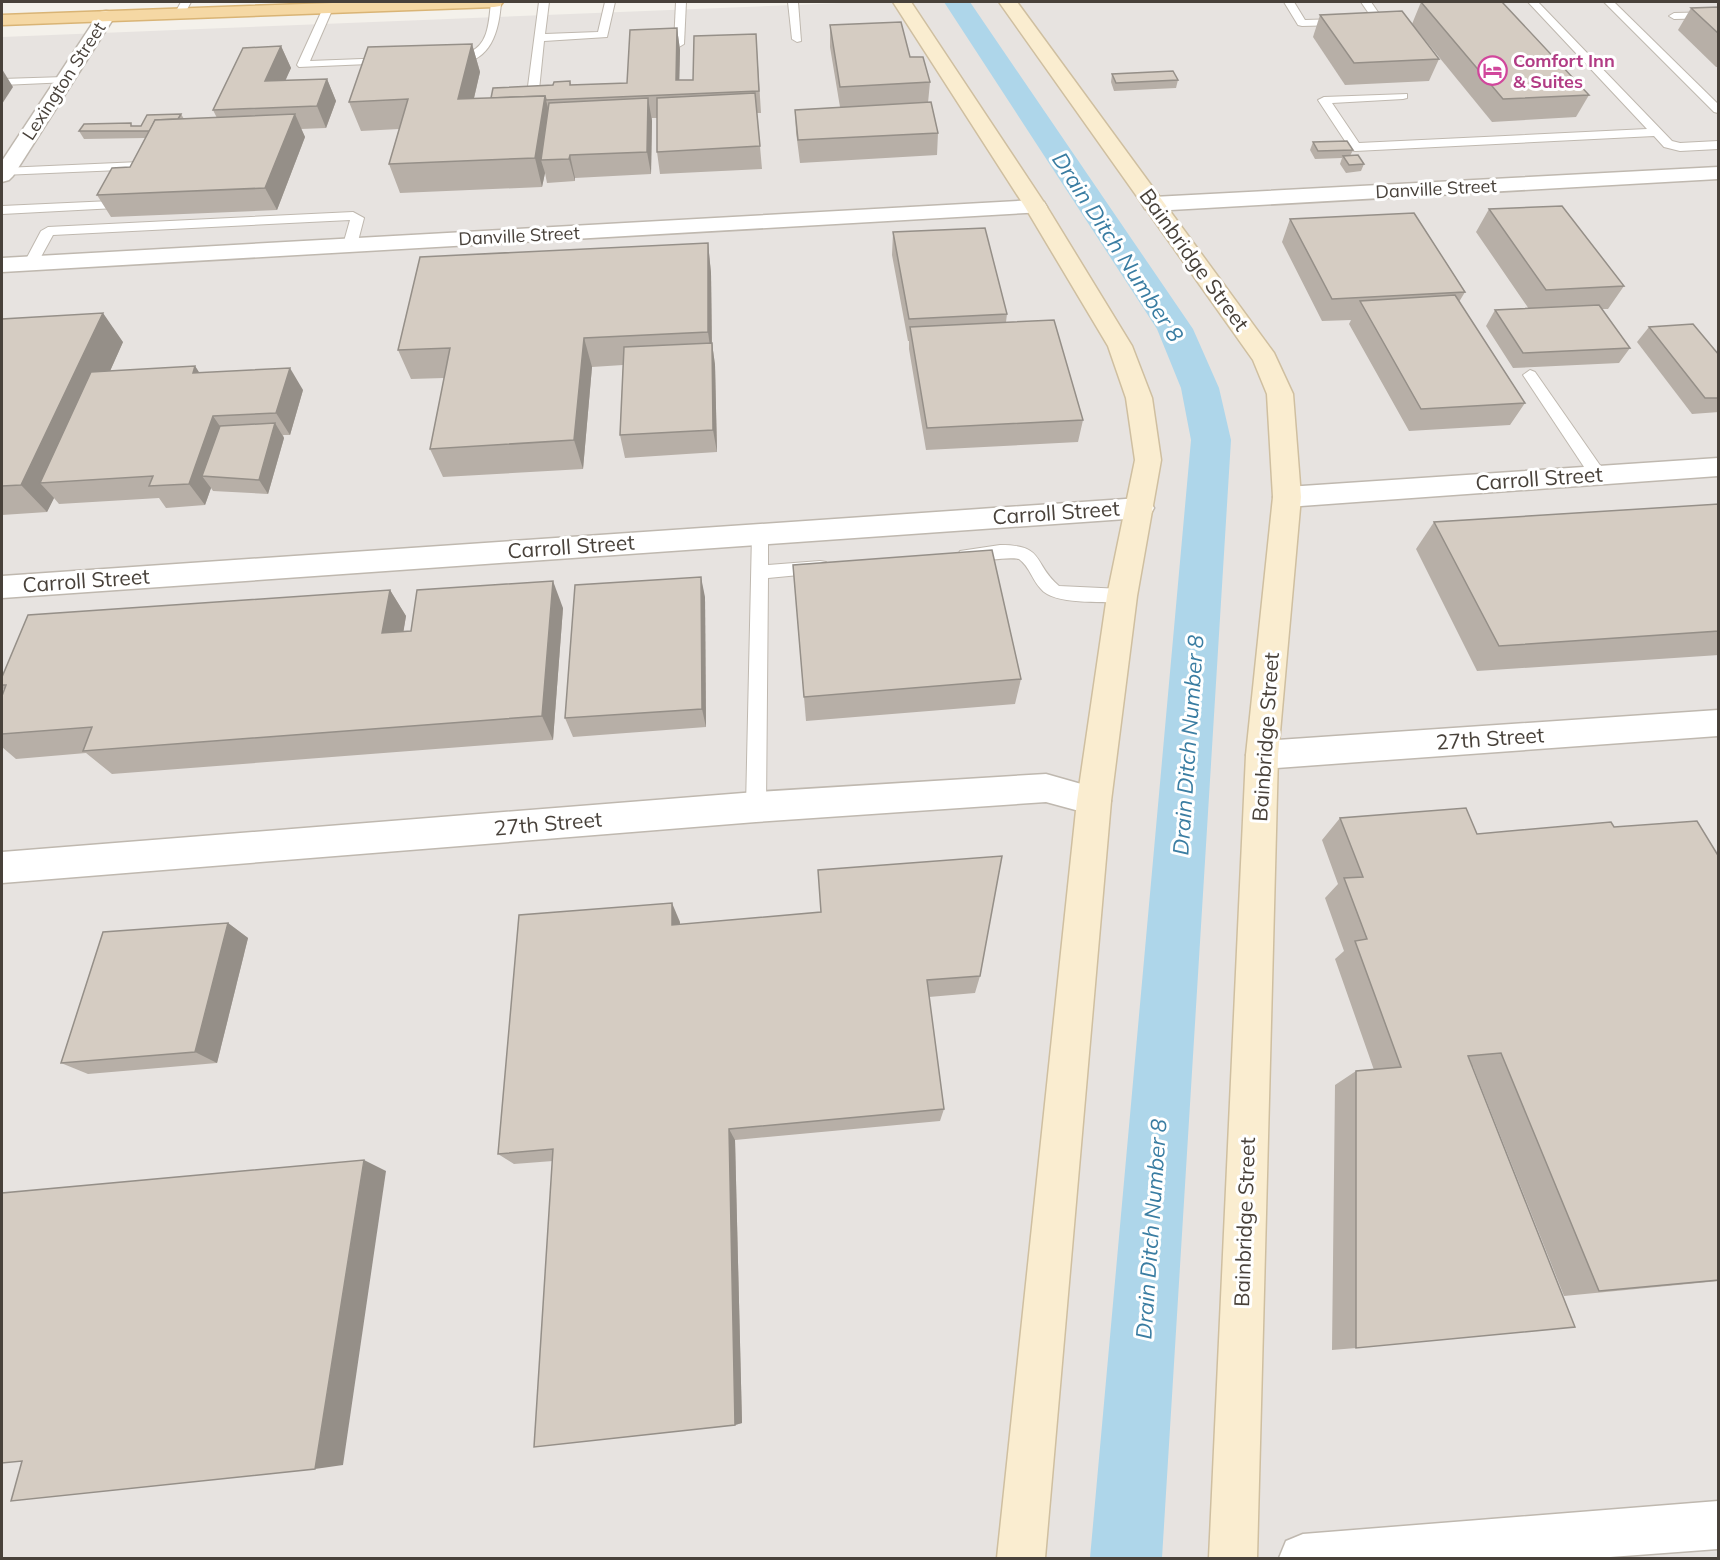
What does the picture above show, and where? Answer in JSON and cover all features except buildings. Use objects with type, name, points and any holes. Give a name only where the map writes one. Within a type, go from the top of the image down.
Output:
[{"type":"main road","points":[[2,20],[106,16],[183,7],[327,8],[495,2]]},
{"type":"street","points":[[902,2],[1036,207],[1120,346],[1135,387],[1148,460],[1122,596],[1094,801],[1021,1558]]},
{"type":"street","name":"Bainbridge Street","points":[[1008,2],[1265,359],[1280,394],[1287,497],[1263,755],[1233,1558]]},
{"type":"street","name":"Lexington Street","points":[[3,174],[106,16]]},
{"type":"street","name":"Danville Street","points":[[1153,204],[1719,173]]},
{"type":"street","name":"Danville Street","points":[[2,265],[1036,207]]},
{"type":"street","name":"Carroll Street","points":[[1287,497],[1719,467]]},
{"type":"street","name":"Carroll Street","points":[[2,587],[1140,508]]},
{"type":"street","name":"27th Street","points":[[1263,755],[1719,723]]},
{"type":"street","name":"27th Street","points":[[2,868],[756,807],[1046,788],[1094,801]]},
{"type":"street","points":[[1303,1558],[1719,1525]]},
{"type":"lane","points":[[441,59],[464,58],[482,51],[494,29],[495,2]]},
{"type":"lane","points":[[544,2],[532,94],[562,93]]},
{"type":"lane","points":[[539,38],[603,35],[610,2]]},
{"type":"lane","points":[[679,44],[681,2]]},
{"type":"lane","points":[[793,2],[797,39]]},
{"type":"lane","points":[[1289,2],[1302,22],[1379,21],[1366,2]]},
{"type":"lane","points":[[1533,2],[1668,144],[1680,147],[1719,145]]},
{"type":"lane","points":[[1609,2],[1719,110]]},
{"type":"lane","points":[[327,8],[303,64],[395,61]]},
{"type":"lane","points":[[1674,16],[1719,15]]},
{"type":"lane","points":[[2,82],[64,80]]},
{"type":"lane","points":[[1402,96],[1324,99],[1355,147],[1657,132]]},
{"type":"lane","points":[[3,174],[140,166]]},
{"type":"lane","points":[[2,210],[111,206]]},
{"type":"lane","points":[[31,263],[48,231],[353,216],[357,218],[350,245]]},
{"type":"lane","points":[[1530,375],[1598,475]]},
{"type":"lane","points":[[756,807],[760,534]]},
{"type":"lane","points":[[946,557],[1016,551],[1029,556],[1046,586],[1055,592],[1122,596]]},
{"type":"lane","points":[[759,572],[841,565]]},
{"type":"shaded area","points":[[867,2],[1718,2],[1718,1558],[2,1558],[2,37]]},
{"type":"waterway","name":"Drain Ditch Number 8","points":[[957,2],[1175,329],[1200,388],[1211,440],[1126,1558]]},
{"type":"place","name":"Comfort Inn & Suites","points":[[1492,71]]}]
